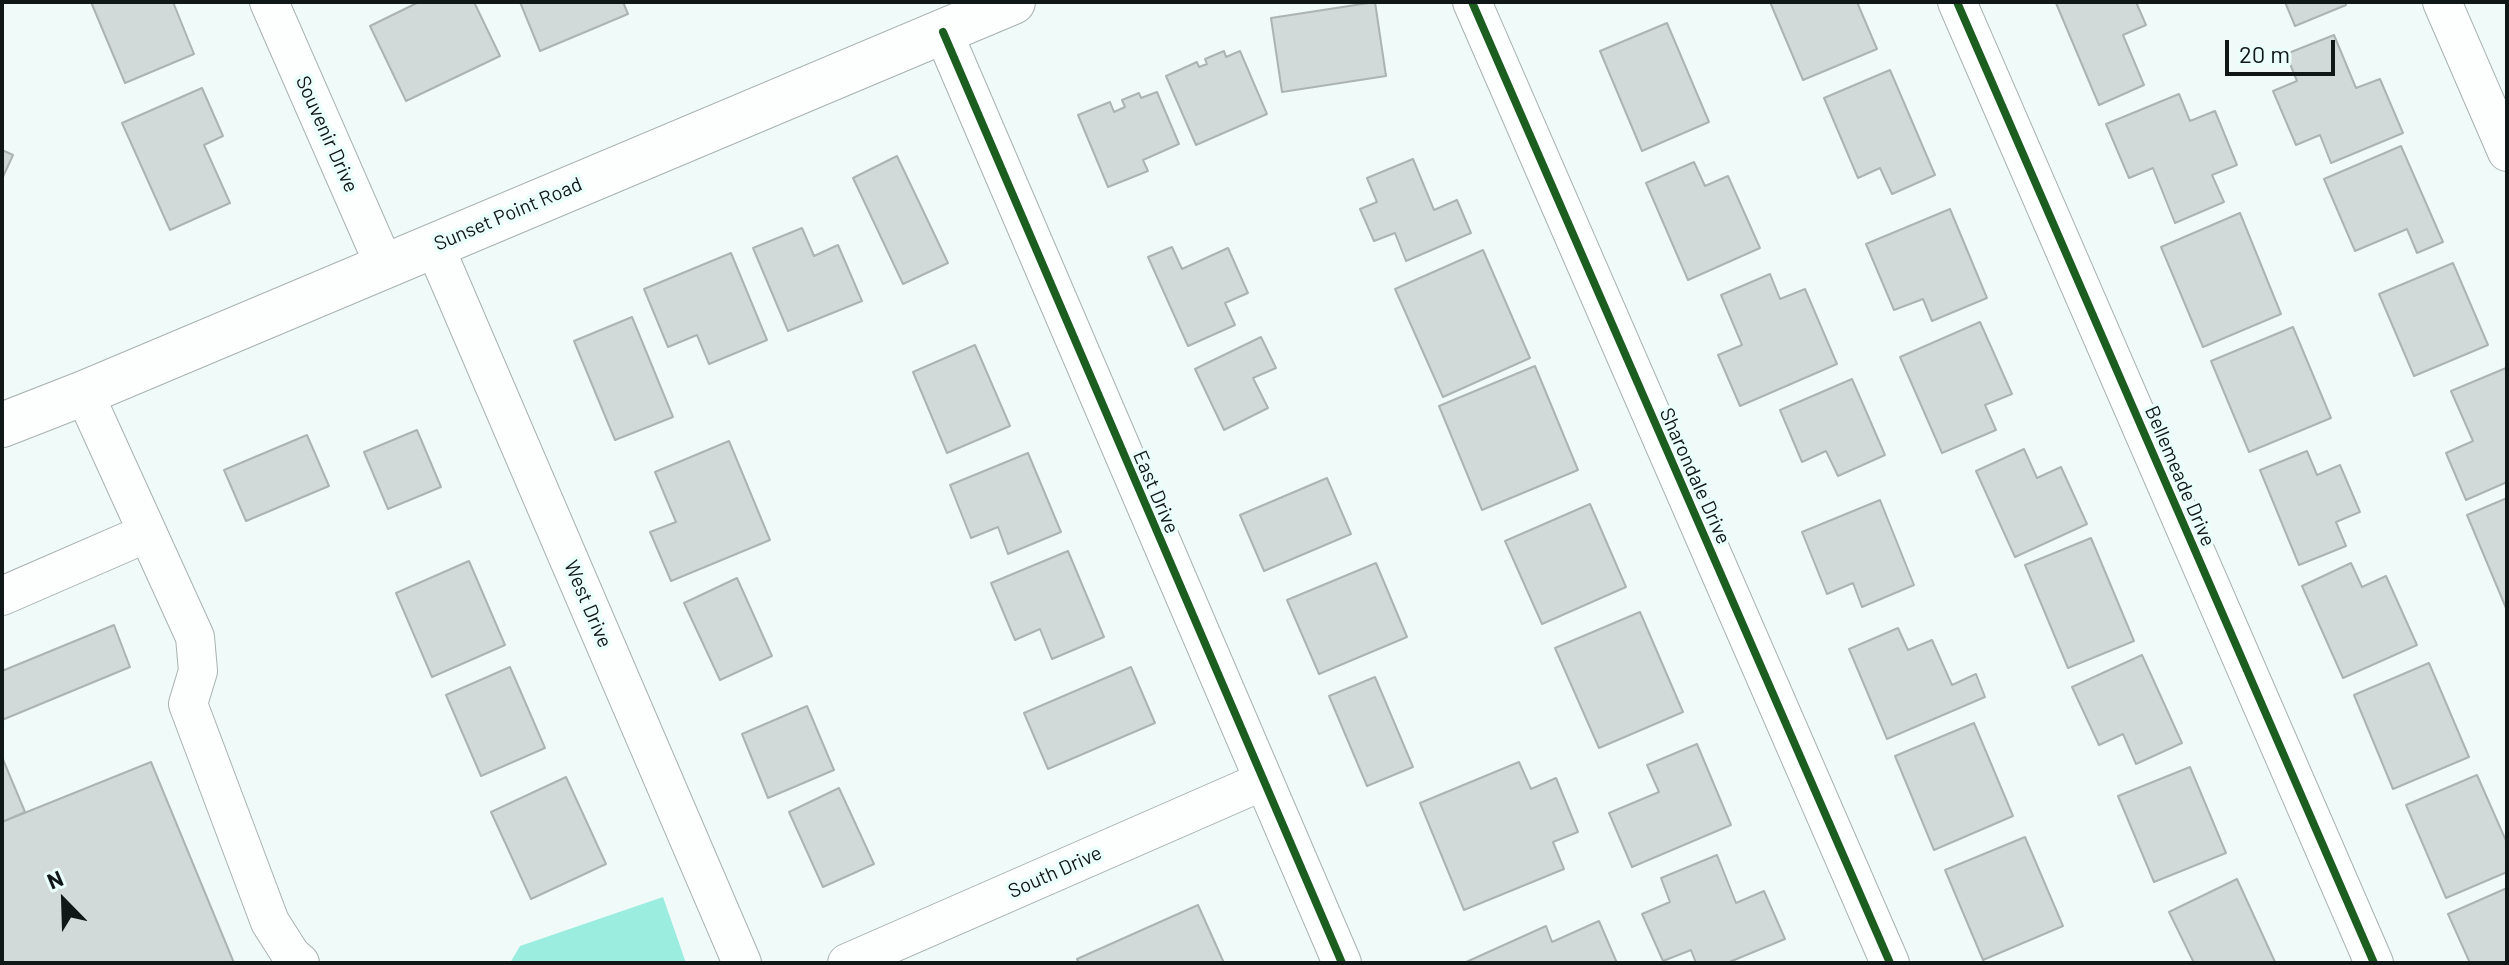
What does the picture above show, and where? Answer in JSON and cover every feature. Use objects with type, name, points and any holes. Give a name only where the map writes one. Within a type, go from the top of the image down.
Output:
[{"type":"main road","name":"Sunset Point Road","points":[[2,425],[1013,2]]},
{"type":"street","name":"Souvenir Drive","points":[[269,2],[385,267]]},
{"type":"street","name":"Sharondale Drive","points":[[1472,2],[1890,963]]},
{"type":"street","name":"Bellemeade Drive","points":[[1957,2],[2374,963]]},
{"type":"street","points":[[2442,2],[2507,152]]},
{"type":"street","name":"East Drive","points":[[943,32],[1342,963]]},
{"type":"street","name":"West Drive","points":[[434,245],[742,963]]},
{"type":"street","points":[[84,393],[195,637],[198,671],[188,704],[270,922],[291,955],[300,963]]},
{"type":"street","points":[[2,596],[147,533]]},
{"type":"street","name":"South Drive","points":[[847,963],[1263,781]]},
{"type":"shaded area","points":[[663,897],[686,963],[510,963],[520,946]]},
{"type":"building","points":[[91,2],[173,2],[194,54],[125,83]]},
{"type":"building","points":[[419,2],[474,2],[500,56],[406,101],[370,26]]},
{"type":"building","points":[[520,2],[623,2],[628,14],[540,51]]},
{"type":"building","points":[[1375,2],[1386,76],[1282,92],[1271,18]]},
{"type":"building","points":[[1770,2],[1857,2],[1877,49],[1803,80]]},
{"type":"building","points":[[2136,2],[2146,25],[2123,35],[2144,85],[2099,105],[2056,3]]},
{"type":"building","points":[[2285,2],[2345,2],[2346,5],[2295,26]]},
{"type":"building","points":[[1667,23],[1709,122],[1642,151],[1600,51]]},
{"type":"building","points":[[2334,35],[2356,88],[2380,79],[2403,133],[2331,163],[2320,135],[2296,145],[2273,91],[2297,81],[2286,54]]},
{"type":"building","points":[[1224,51],[1226,57],[1240,51],[1267,114],[1196,145],[1166,76],[1197,62],[1199,67],[1207,64],[1205,59]]},
{"type":"building","points":[[1890,70],[1935,175],[1892,194],[1880,168],[1858,178],[1824,98]]},
{"type":"building","points":[[202,88],[223,136],[204,145],[230,203],[170,230],[122,123]]},
{"type":"building","points":[[1157,92],[1179,144],[1143,160],[1148,171],[1108,187],[1078,115],[1110,102],[1114,112],[1125,107],[1122,100],[1139,93],[1141,98]]},
{"type":"building","points":[[2179,94],[2190,121],[2215,111],[2237,165],[2212,175],[2224,202],[2175,223],[2153,168],[2129,178],[2106,124]]},
{"type":"building","points":[[2401,146],[2443,242],[2417,253],[2407,229],[2355,251],[2324,179]]},
{"type":"building","points":[[2,150],[13,155],[2,179]]},
{"type":"building","points":[[897,156],[948,263],[903,284],[853,178]]},
{"type":"building","points":[[1413,159],[1434,210],[1457,200],[1471,233],[1406,261],[1395,233],[1374,241],[1360,209],[1377,202],[1367,178]]},
{"type":"building","points":[[1694,162],[1705,186],[1728,176],[1760,248],[1688,280],[1646,183]]},
{"type":"building","points":[[1950,209],[1987,298],[1932,321],[1923,299],[1894,310],[1866,244]]},
{"type":"building","points":[[2240,213],[2281,314],[2203,347],[2161,247]]},
{"type":"building","points":[[802,228],[814,256],[838,245],[862,301],[788,331],[753,248]]},
{"type":"building","points":[[1172,247],[1182,269],[1228,248],[1248,293],[1225,303],[1235,325],[1188,346],[1148,257]]},
{"type":"building","points":[[1483,250],[1530,358],[1443,397],[1395,289]]},
{"type":"building","points":[[731,253],[767,340],[709,364],[697,335],[668,347],[644,289]]},
{"type":"building","points":[[2453,263],[2488,345],[2414,376],[2379,294]]},
{"type":"building","points":[[1770,274],[1780,299],[1805,289],[1837,364],[1740,406],[1718,355],[1742,345],[1721,295]]},
{"type":"building","points":[[632,317],[673,417],[615,440],[574,341]]},
{"type":"building","points":[[1980,322],[2012,394],[1985,405],[1996,430],[1942,453],[1900,357]]},
{"type":"building","points":[[2293,327],[2331,418],[2249,452],[2211,361]]},
{"type":"building","points":[[1261,337],[1276,368],[1253,378],[1268,408],[1224,430],[1195,369]]},
{"type":"building","points":[[975,345],[1010,426],[947,453],[913,372]]},
{"type":"building","points":[[1535,366],[1578,470],[1482,510],[1439,406]]},
{"type":"building","points":[[2506,368],[2507,482],[2466,500],[2446,453],[2473,441],[2451,391]]},
{"type":"building","points":[[1852,379],[1885,455],[1838,476],[1826,451],[1802,462],[1780,410]]},
{"type":"building","points":[[417,430],[441,487],[388,509],[364,452]]},
{"type":"building","points":[[307,435],[329,486],[246,521],[224,470]]},
{"type":"building","points":[[729,441],[770,540],[671,581],[650,532],[676,522],[655,472]]},
{"type":"building","points":[[2024,449],[2037,478],[2061,467],[2087,524],[2015,557],[1976,471]]},
{"type":"building","points":[[2307,451],[2317,475],[2340,465],[2360,512],[2336,522],[2346,546],[2299,565],[2260,470]]},
{"type":"building","points":[[1028,453],[1061,532],[1008,554],[998,527],[971,538],[950,485]]},
{"type":"building","points":[[1327,478],[1351,534],[1264,571],[1240,515]]},
{"type":"building","points":[[2507,498],[2507,608],[2506,608],[2467,515]]},
{"type":"building","points":[[1880,500],[1914,585],[1862,607],[1853,583],[1827,594],[1802,532]]},
{"type":"building","points":[[1590,504],[1626,587],[1542,624],[1505,541]]},
{"type":"building","points":[[2091,538],[2134,641],[2068,668],[2025,565]]},
{"type":"building","points":[[1068,551],[1104,637],[1052,659],[1040,629],[1015,640],[991,583]]},
{"type":"building","points":[[469,561],[505,645],[432,677],[396,593]]},
{"type":"building","points":[[1376,563],[1407,637],[1319,674],[1287,600]]},
{"type":"building","points":[[2351,563],[2362,587],[2386,576],[2417,645],[2343,678],[2302,586]]},
{"type":"building","points":[[737,578],[772,656],[720,680],[684,603]]},
{"type":"building","points":[[1640,612],[1683,712],[1599,748],[1555,648]]},
{"type":"building","points":[[114,625],[130,667],[2,720],[2,671]]},
{"type":"building","points":[[1898,628],[1908,650],[1932,640],[1952,685],[1976,674],[1985,697],[1887,739],[1849,649]]},
{"type":"building","points":[[2142,655],[2182,743],[2136,764],[2123,734],[2099,745],[2072,687]]},
{"type":"building","points":[[2429,663],[2469,757],[2393,789],[2354,695]]},
{"type":"building","points":[[510,667],[545,748],[481,776],[446,695]]},
{"type":"building","points":[[1131,667],[1155,723],[1048,769],[1024,713]]},
{"type":"building","points":[[1375,677],[1413,767],[1367,786],[1329,696]]},
{"type":"building","points":[[807,706],[834,770],[768,798],[742,734]]},
{"type":"building","points":[[1974,723],[2013,816],[1934,850],[1895,756]]},
{"type":"building","points":[[1697,744],[1731,825],[1632,867],[1609,813],[1659,792],[1647,765]]},
{"type":"building","points":[[2,757],[25,812],[2,822]]},
{"type":"building","points":[[151,762],[234,963],[2,963],[2,822]]},
{"type":"building","points":[[1519,762],[1531,789],[1556,778],[1578,832],[1553,842],[1564,869],[1464,910],[1420,803]]},
{"type":"building","points":[[2190,767],[2226,853],[2154,882],[2118,796]]},
{"type":"building","points":[[2477,775],[2507,843],[2507,872],[2446,898],[2406,805]]},
{"type":"building","points":[[566,777],[606,864],[531,899],[491,812]]},
{"type":"building","points":[[839,788],[874,864],[823,887],[789,812]]},
{"type":"building","points":[[2025,837],[2063,926],[1983,960],[1945,870]]},
{"type":"building","points":[[1717,855],[1736,903],[1764,891],[1785,939],[1727,963],[1696,963],[1691,950],[1663,961],[1642,914],[1670,902],[1661,878]]},
{"type":"building","points":[[2237,879],[2275,962],[2194,963],[2169,912]]},
{"type":"building","points":[[2507,888],[2507,963],[2470,963],[2448,914]]},
{"type":"building","points":[[1198,905],[1224,963],[1079,963],[1077,959]]},
{"type":"building","points":[[1599,921],[1617,963],[1464,963],[1546,926],[1552,942]]},
{"type":"cycle path","points":[[1472,2],[1890,963]]},
{"type":"cycle path","points":[[1957,2],[2374,963]]},
{"type":"cycle path","points":[[943,32],[1342,963]]}]
